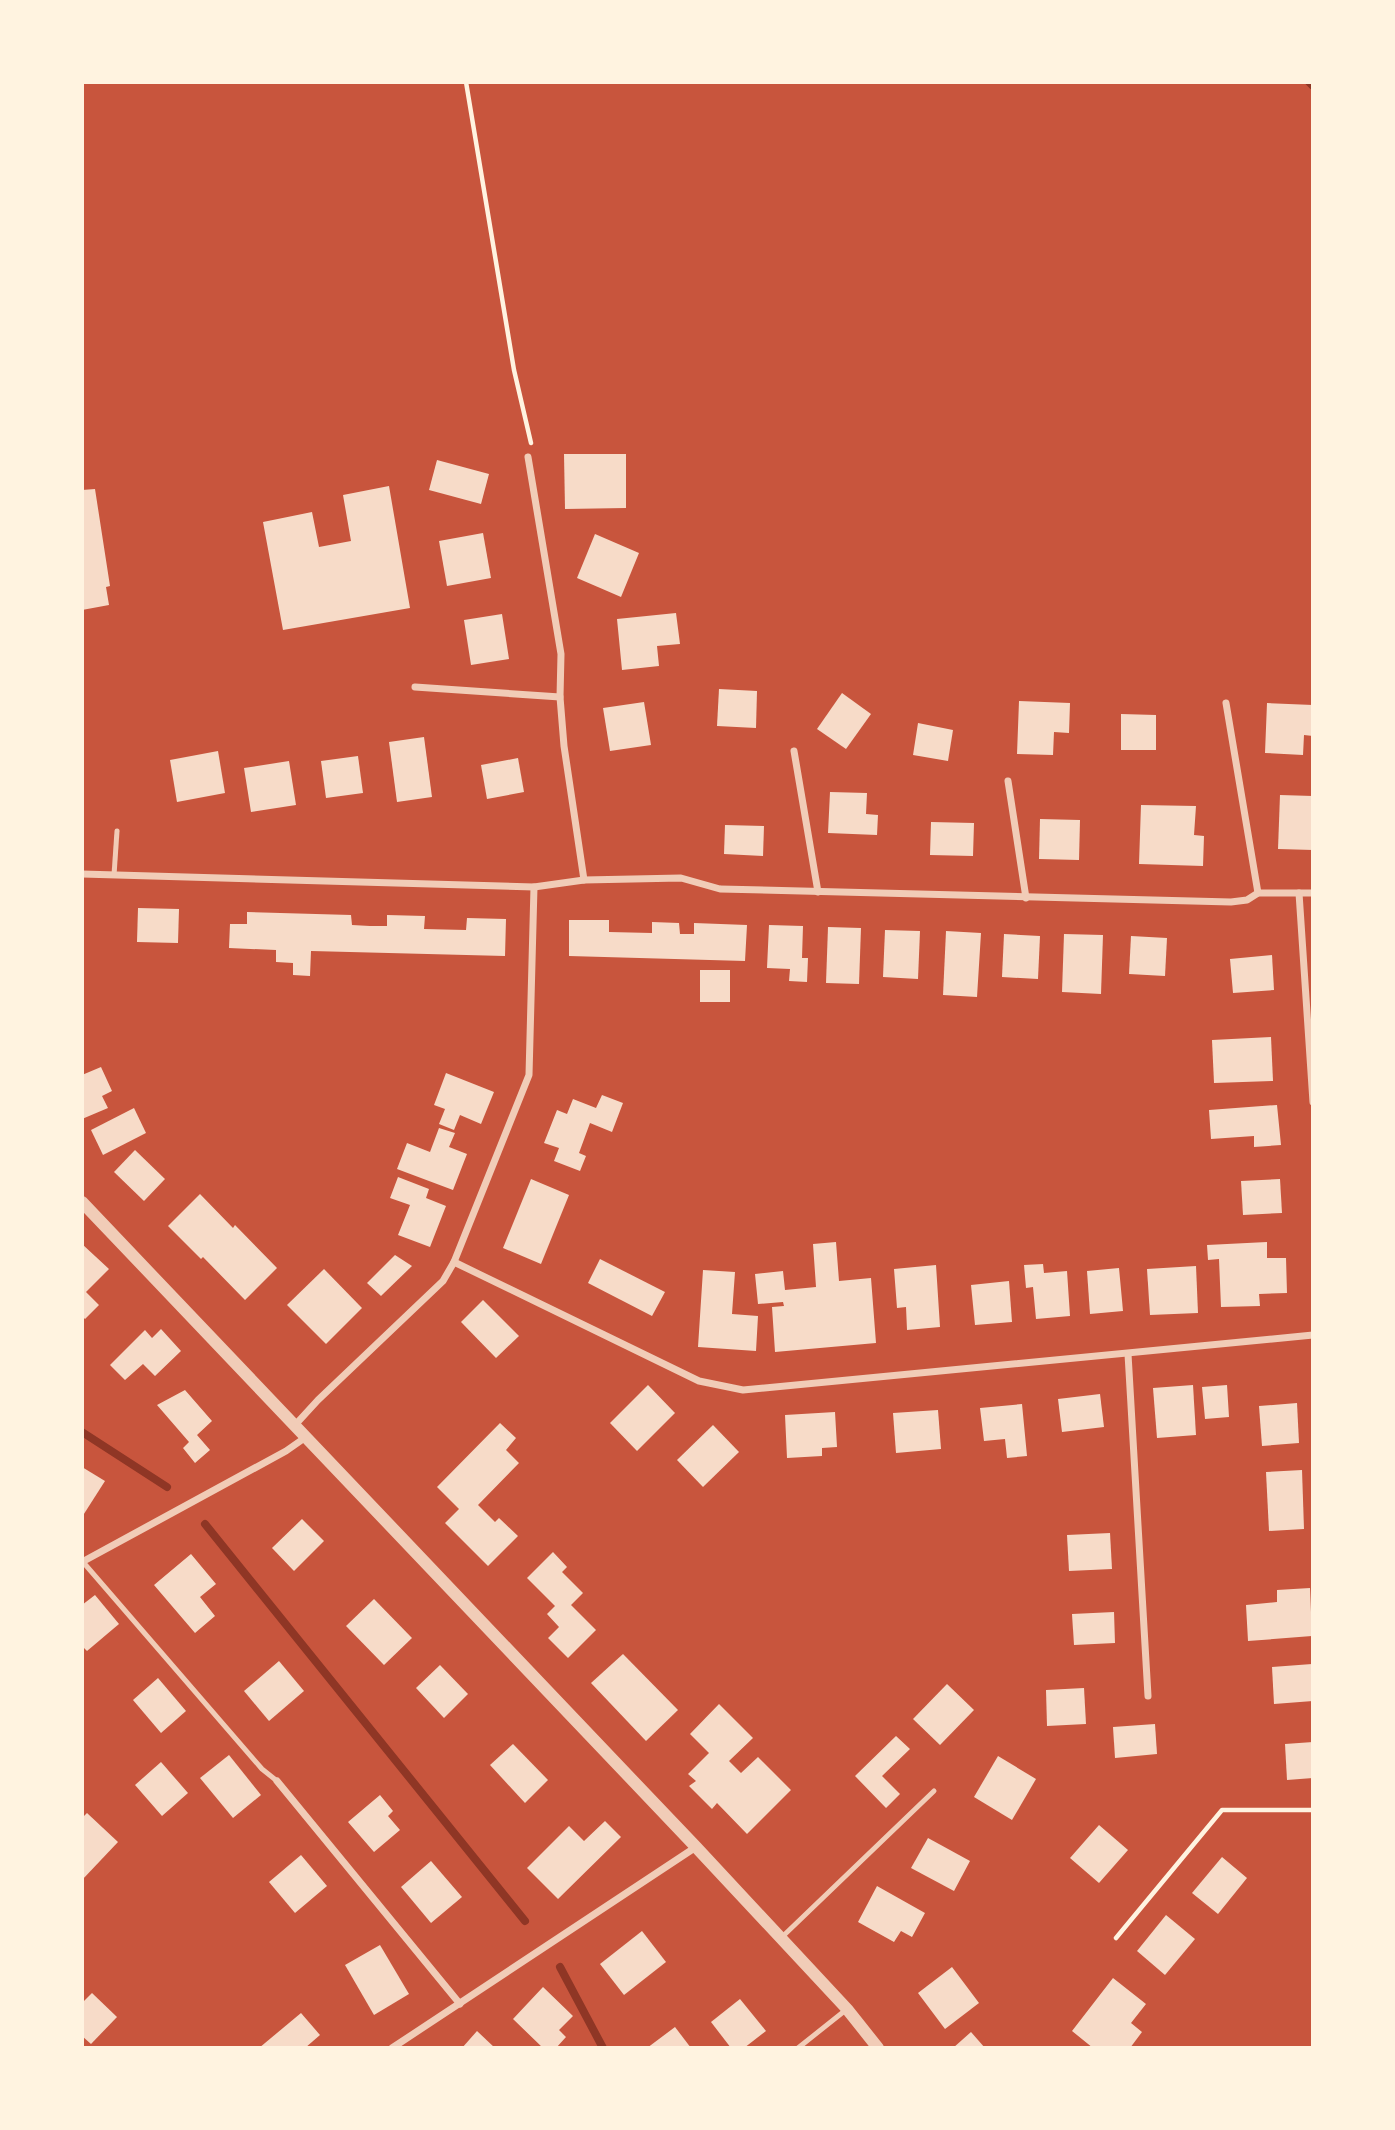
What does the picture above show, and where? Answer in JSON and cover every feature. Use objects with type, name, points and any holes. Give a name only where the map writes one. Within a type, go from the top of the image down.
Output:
[{"type":"street","points":[[528,457],[561,654],[560,696],[564,746],[583,880]]},
{"type":"street","points":[[415,687],[560,696]]},
{"type":"street","points":[[1226,703],[1258,893]]},
{"type":"street","points":[[794,751],[818,892]]},
{"type":"street","points":[[1008,781],[1026,898]]},
{"type":"street","points":[[82,874],[534,887],[583,880],[681,878],[720,890],[1231,902],[1247,900],[1258,893],[1313,893]]},
{"type":"street","points":[[296,1424],[443,1281],[454,1262],[529,1075],[534,887]]},
{"type":"street","points":[[1299,893],[1313,1102]]},
{"type":"street","points":[[82,1202],[696,1847],[847,2009],[878,2048]]},
{"type":"street","points":[[454,1262],[699,1381],[743,1390],[1313,1335]]},
{"type":"street","points":[[1128,1354],[1148,1696]]},
{"type":"street","points":[[82,1562],[286,1451],[306,1437]]},
{"type":"street","points":[[277,1781],[460,2004]]},
{"type":"street","points":[[392,2048],[696,1847]]},
{"type":"lane","points":[[114,875],[117,831]]},
{"type":"lane","points":[[82,1562],[262,1769],[277,1781]]},
{"type":"lane","points":[[781,1938],[934,1791]]},
{"type":"lane","points":[[798,2048],[847,2009]]},
{"type":"path","points":[[466,82],[514,370],[526,424]]},
{"type":"path","points":[[1116,1938],[1222,1810],[1313,1810]]},
{"type":"building","points":[[564,454],[626,454],[626,508],[565,509]]},
{"type":"building","points":[[437,460],[489,474],[481,504],[429,490]]},
{"type":"building","points":[[389,486],[410,608],[283,630],[263,522],[312,512],[319,547],[351,541],[343,495]]},
{"type":"building","points":[[95,489],[110,586],[106,587],[109,605],[82,610],[82,490]]},
{"type":"building","points":[[483,533],[491,578],[447,586],[439,541]]},
{"type":"building","points":[[595,534],[639,553],[621,597],[577,578]]},
{"type":"building","points":[[676,613],[680,644],[657,646],[659,666],[622,670],[617,619]]},
{"type":"building","points":[[502,614],[509,659],[471,665],[464,620]]},
{"type":"building","points":[[719,689],[757,691],[756,728],[717,726]]},
{"type":"building","points":[[842,693],[871,714],[846,749],[817,729]]},
{"type":"building","points":[[1019,701],[1070,703],[1069,733],[1054,732],[1053,755],[1017,754]]},
{"type":"building","points":[[644,702],[651,745],[610,751],[603,708]]},
{"type":"building","points":[[1267,703],[1313,705],[1313,736],[1304,735],[1303,755],[1265,753]]},
{"type":"building","points":[[1121,714],[1156,715],[1156,750],[1121,750]]},
{"type":"building","points":[[918,723],[953,730],[948,761],[913,755]]},
{"type":"building","points":[[424,737],[432,797],[397,802],[389,742]]},
{"type":"building","points":[[218,751],[225,793],[177,802],[170,760]]},
{"type":"building","points":[[358,756],[363,793],[326,798],[321,761]]},
{"type":"building","points":[[518,758],[524,792],[487,799],[481,765]]},
{"type":"building","points":[[289,761],[296,805],[251,812],[244,768]]},
{"type":"building","points":[[830,792],[867,793],[866,814],[878,815],[877,835],[828,833]]},
{"type":"building","points":[[1280,795],[1313,796],[1313,850],[1278,849]]},
{"type":"building","points":[[1141,805],[1196,806],[1194,835],[1204,836],[1203,866],[1139,864]]},
{"type":"building","points":[[1040,819],[1080,820],[1079,860],[1039,859]]},
{"type":"building","points":[[931,822],[974,823],[973,856],[930,855]]},
{"type":"building","points":[[725,825],[764,826],[763,856],[724,854]]},
{"type":"building","points":[[138,908],[179,909],[178,943],[137,942]]},
{"type":"building","points":[[247,912],[351,915],[352,925],[370,926],[387,926],[387,915],[425,916],[424,929],[466,930],[467,918],[506,919],[505,956],[311,951],[310,976],[293,975],[293,963],[276,962],[276,950],[229,948],[230,924],[247,924]]},
{"type":"building","points":[[569,920],[609,920],[609,932],[652,933],[652,922],[679,923],[680,934],[694,934],[694,923],[747,925],[745,961],[569,956]]},
{"type":"building","points":[[769,925],[803,926],[802,958],[808,958],[807,982],[789,981],[790,969],[767,968]]},
{"type":"building","points":[[828,927],[861,928],[859,984],[826,983]]},
{"type":"building","points":[[885,930],[920,931],[918,979],[883,977]]},
{"type":"building","points":[[946,931],[981,933],[977,997],[943,995]]},
{"type":"building","points":[[1004,934],[1040,936],[1038,979],[1002,977]]},
{"type":"building","points":[[1064,934],[1103,935],[1101,994],[1062,992]]},
{"type":"building","points":[[1131,936],[1167,938],[1165,976],[1129,974]]},
{"type":"building","points":[[1272,955],[1274,990],[1233,993],[1230,959]]},
{"type":"building","points":[[700,970],[730,970],[730,1002],[700,1002]]},
{"type":"building","points":[[1271,1037],[1273,1081],[1214,1083],[1212,1040]]},
{"type":"building","points":[[101,1067],[112,1091],[102,1096],[108,1108],[82,1119],[82,1075]]},
{"type":"building","points":[[446,1073],[494,1092],[481,1124],[460,1115],[454,1130],[439,1124],[445,1109],[434,1105]]},
{"type":"building","points":[[602,1095],[623,1103],[612,1132],[590,1123],[579,1153],[586,1156],[580,1171],[554,1161],[559,1148],[544,1143],[557,1110],[567,1114],[573,1099],[596,1108]]},
{"type":"building","points":[[1277,1105],[1281,1145],[1254,1147],[1254,1136],[1211,1139],[1209,1110]]},
{"type":"building","points":[[134,1108],[146,1133],[103,1155],[91,1130]]},
{"type":"building","points":[[439,1128],[455,1133],[449,1147],[467,1154],[453,1190],[397,1169],[407,1143],[430,1152]]},
{"type":"building","points":[[135,1150],[165,1179],[144,1201],[114,1172]]},
{"type":"building","points":[[398,1177],[429,1189],[426,1198],[446,1206],[430,1247],[398,1235],[410,1205],[390,1198]]},
{"type":"building","points":[[531,1179],[569,1195],[541,1264],[503,1248]]},
{"type":"building","points":[[1280,1179],[1282,1213],[1243,1215],[1241,1181]]},
{"type":"building","points":[[200,1194],[277,1268],[245,1300],[168,1226]]},
{"type":"building","points":[[836,1242],[839,1281],[871,1278],[876,1343],[775,1352],[772,1307],[784,1306],[783,1302],[758,1304],[755,1274],[783,1271],[785,1290],[816,1287],[813,1244]]},
{"type":"building","points":[[1267,1242],[1267,1258],[1286,1258],[1287,1293],[1259,1294],[1260,1306],[1221,1307],[1219,1259],[1208,1260],[1207,1245]]},
{"type":"building","points":[[82,1244],[109,1269],[86,1292],[99,1305],[85,1319],[82,1316]]},
{"type":"building","points":[[395,1255],[412,1266],[381,1296],[367,1283]]},
{"type":"building","points":[[600,1259],[665,1292],[652,1316],[588,1283]]},
{"type":"building","points":[[1043,1264],[1044,1273],[1067,1271],[1070,1316],[1036,1319],[1033,1287],[1026,1288],[1024,1265]]},
{"type":"building","points":[[936,1265],[940,1327],[907,1330],[906,1307],[897,1308],[894,1269]]},
{"type":"building","points":[[1196,1266],[1198,1313],[1150,1315],[1147,1269]]},
{"type":"building","points":[[1119,1268],[1123,1311],[1090,1314],[1087,1271]]},
{"type":"building","points":[[324,1269],[362,1308],[326,1344],[287,1305]]},
{"type":"building","points":[[703,1270],[735,1272],[732,1314],[758,1316],[756,1351],[698,1347]]},
{"type":"building","points":[[1009,1281],[1012,1322],[975,1325],[971,1285]]},
{"type":"building","points":[[483,1300],[519,1336],[496,1358],[461,1322]]},
{"type":"building","points":[[161,1329],[181,1351],[155,1376],[143,1364],[125,1380],[110,1365],[145,1330],[152,1338]]},
{"type":"building","points":[[648,1385],[675,1413],[637,1451],[610,1423]]},
{"type":"building","points":[[1193,1385],[1196,1435],[1157,1438],[1153,1388]]},
{"type":"building","points":[[1227,1385],[1229,1417],[1205,1419],[1202,1387]]},
{"type":"building","points":[[185,1390],[212,1421],[197,1435],[210,1450],[195,1463],[183,1448],[189,1442],[157,1405]]},
{"type":"building","points":[[1100,1394],[1104,1427],[1062,1432],[1058,1399]]},
{"type":"building","points":[[1297,1403],[1299,1443],[1262,1446],[1259,1406]]},
{"type":"building","points":[[1022,1404],[1027,1456],[1007,1458],[1005,1439],[984,1441],[980,1408]]},
{"type":"building","points":[[938,1410],[941,1449],[896,1453],[893,1413]]},
{"type":"building","points":[[835,1412],[837,1447],[822,1448],[822,1456],[787,1458],[785,1415]]},
{"type":"building","points":[[500,1423],[516,1438],[506,1450],[519,1463],[478,1505],[495,1522],[499,1518],[518,1536],[488,1566],[445,1523],[459,1509],[437,1487]]},
{"type":"building","points":[[713,1425],[739,1452],[703,1487],[677,1460]]},
{"type":"building","points":[[82,1467],[105,1481],[82,1517]]},
{"type":"building","points":[[1302,1470],[1304,1529],[1269,1531],[1266,1472]]},
{"type":"building","points":[[302,1519],[324,1541],[294,1571],[272,1548]]},
{"type":"building","points":[[1110,1533],[1112,1569],[1069,1571],[1067,1535]]},
{"type":"building","points":[[553,1552],[567,1567],[562,1572],[583,1593],[571,1605],[596,1630],[568,1658],[548,1638],[559,1627],[547,1614],[555,1606],[527,1578]]},
{"type":"building","points":[[191,1554],[216,1584],[200,1597],[215,1616],[195,1633],[154,1585]]},
{"type":"building","points":[[1310,1588],[1312,1636],[1248,1641],[1246,1605],[1277,1602],[1277,1590]]},
{"type":"building","points":[[95,1595],[119,1624],[87,1651],[82,1646],[82,1605]]},
{"type":"building","points":[[374,1599],[412,1638],[384,1665],[346,1626]]},
{"type":"building","points":[[1114,1612],[1115,1643],[1074,1645],[1072,1614]]},
{"type":"building","points":[[623,1654],[678,1710],[646,1741],[591,1683]]},
{"type":"building","points":[[279,1661],[304,1691],[269,1721],[244,1691]]},
{"type":"building","points":[[1312,1664],[1313,1701],[1274,1704],[1272,1667]]},
{"type":"building","points":[[440,1665],[468,1694],[444,1718],[416,1688]]},
{"type":"building","points":[[158,1678],[186,1711],[161,1733],[133,1700]]},
{"type":"building","points":[[947,1684],[974,1710],[940,1745],[913,1719]]},
{"type":"building","points":[[1084,1688],[1086,1724],[1047,1726],[1046,1690]]},
{"type":"building","points":[[719,1704],[753,1738],[729,1761],[741,1773],[758,1757],[791,1790],[747,1834],[717,1803],[712,1809],[689,1786],[696,1781],[688,1774],[709,1753],[690,1734]]},
{"type":"building","points":[[1155,1724],[1157,1754],[1115,1758],[1113,1727]]},
{"type":"building","points":[[896,1736],[910,1749],[882,1776],[900,1794],[886,1808],[855,1776]]},
{"type":"building","points":[[1313,1742],[1313,1778],[1287,1780],[1285,1744]]},
{"type":"building","points":[[513,1744],[548,1780],[525,1803],[490,1765]]},
{"type":"building","points":[[229,1755],[261,1795],[233,1818],[200,1778]]},
{"type":"building","points":[[998,1756],[1036,1779],[1012,1820],[974,1797]]},
{"type":"building","points":[[161,1762],[188,1793],[162,1816],[135,1785]]},
{"type":"building","points":[[380,1795],[393,1811],[388,1816],[400,1830],[374,1852],[348,1822]]},
{"type":"building","points":[[87,1813],[118,1842],[82,1880],[82,1818]]},
{"type":"building","points":[[605,1821],[621,1837],[558,1899],[527,1868],[569,1826],[584,1841]]},
{"type":"building","points":[[1099,1825],[1128,1850],[1099,1883],[1070,1858]]},
{"type":"building","points":[[928,1838],[970,1861],[954,1891],[911,1868]]},
{"type":"building","points":[[301,1855],[327,1886],[295,1913],[269,1882]]},
{"type":"building","points":[[1222,1857],[1247,1878],[1218,1914],[1192,1893]]},
{"type":"building","points":[[431,1861],[462,1897],[431,1923],[401,1887]]},
{"type":"building","points":[[877,1886],[925,1913],[912,1937],[901,1931],[894,1942],[858,1922]]},
{"type":"building","points":[[1166,1915],[1195,1939],[1165,1975],[1137,1951]]},
{"type":"building","points":[[642,1931],[666,1962],[624,1995],[600,1964]]},
{"type":"building","points":[[380,1945],[409,1994],[374,2015],[345,1965]]},
{"type":"building","points":[[952,1967],[979,2003],[945,2029],[918,1993]]},
{"type":"building","points":[[1113,1978],[1146,2004],[1131,2023],[1142,2032],[1130,2048],[1093,2048],[1072,2031]]},
{"type":"building","points":[[543,1987],[573,2016],[559,2030],[566,2037],[556,2048],[543,2048],[513,2019]]},
{"type":"building","points":[[92,1993],[117,2017],[91,2044],[82,2036],[82,2003]]},
{"type":"building","points":[[740,1999],[766,2031],[744,2048],[731,2048],[711,2022]]},
{"type":"building","points":[[301,2013],[320,2035],[305,2048],[259,2048]]},
{"type":"building","points":[[675,2027],[691,2048],[647,2048]]},
{"type":"building","points":[[477,2031],[495,2048],[462,2048]]},
{"type":"building","points":[[971,2032],[985,2048],[953,2048]]},
{"type":"waterway","points":[[1309,82],[1313,86]]},
{"type":"waterway","points":[[82,1432],[167,1487]]},
{"type":"waterway","points":[[205,1524],[525,1921]]},
{"type":"waterway","points":[[560,1967],[603,2048]]}]
